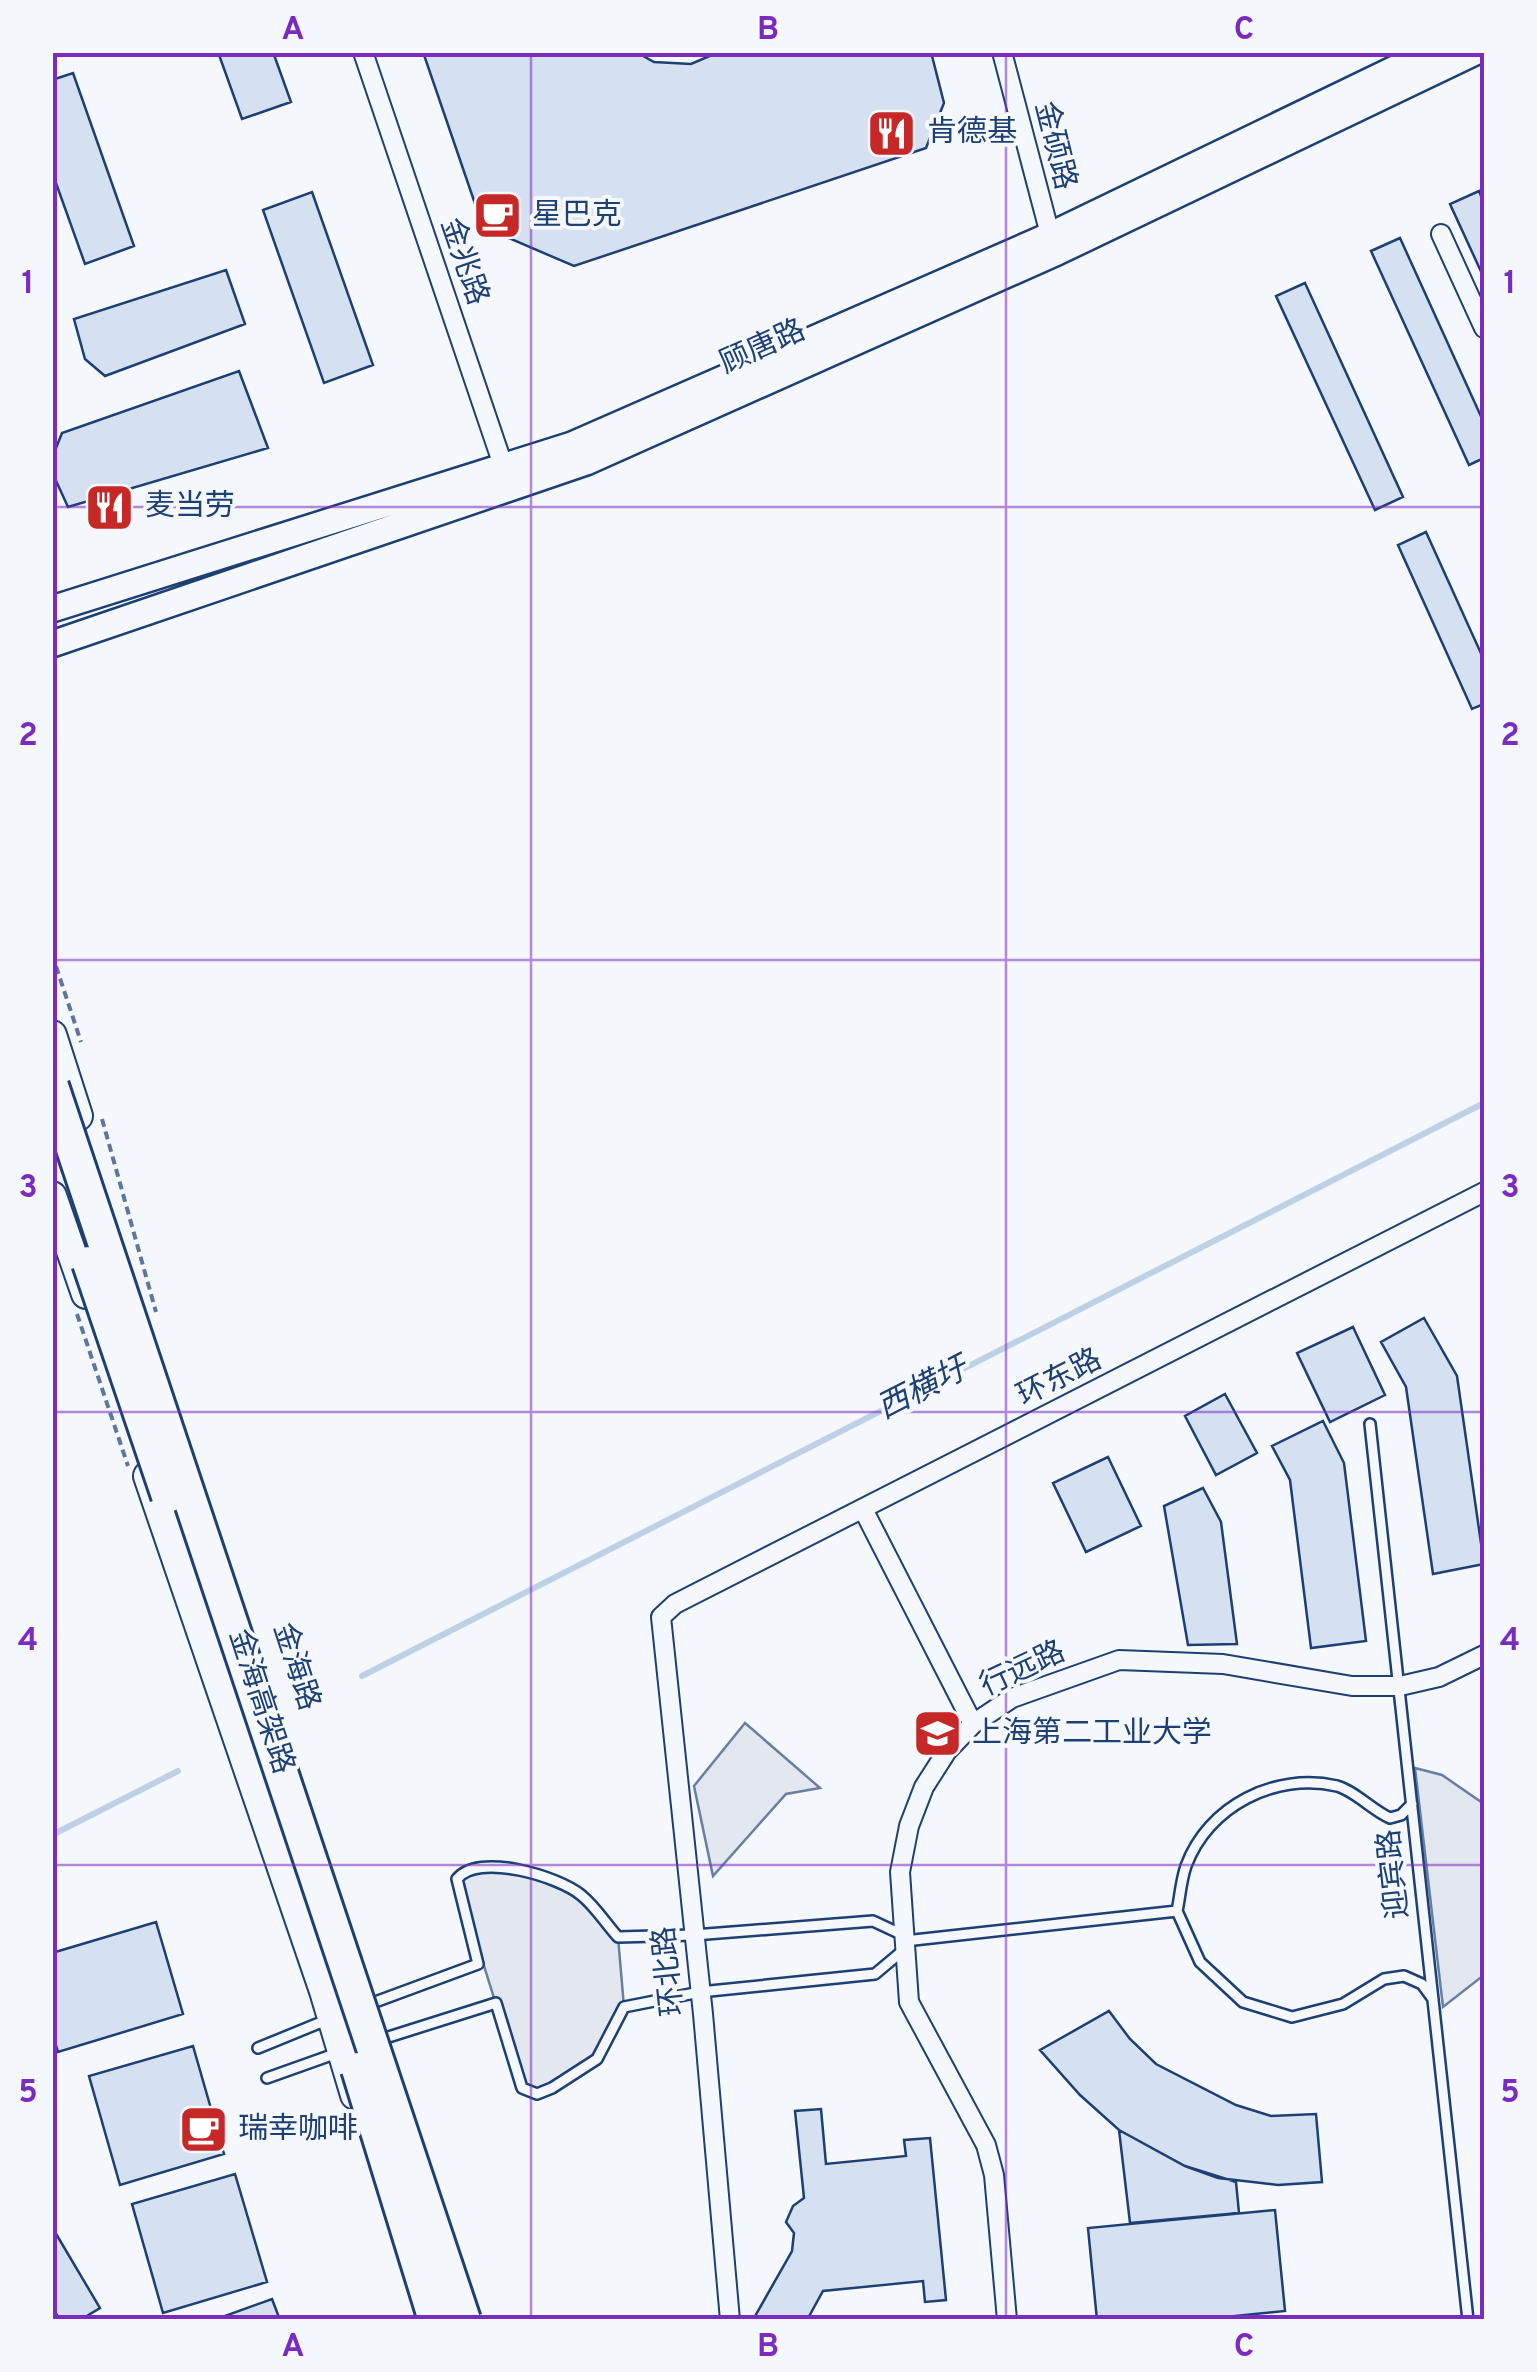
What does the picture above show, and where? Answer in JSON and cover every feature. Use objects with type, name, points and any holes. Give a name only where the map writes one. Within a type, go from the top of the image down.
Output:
[{"type":"highway","name":"金海高架路","points":[[52,1086],[464,2320]]},
{"type":"highway","name":"金海高架路","points":[[52,1154],[327,1963],[435,2320]]},
{"type":"main road","name":"顾唐路","points":[[1052,244],[1430,52]]},
{"type":"main road","name":"顾唐路","points":[[52,609],[508,478],[586,462],[1052,244],[1476,52]]},
{"type":"main road","name":"顾唐路","points":[[52,644],[508,478]]},
{"type":"main road","name":"金海路","points":[[52,1035],[363,1975],[472,2320]]},
{"type":"main road","points":[[52,1196],[332,2018],[425,2320]]},
{"type":"street","name":"金兆路","points":[[363,52],[508,478]]},
{"type":"street","name":"金硕路","points":[[1002,52],[1052,244]]},
{"type":"street","points":[[1440,234],[1484,328]]},
{"type":"street","name":"环东路","points":[[661,1616],[675,1604],[1484,1192]]},
{"type":"street","points":[[863,1510],[973,1724]]},
{"type":"street","name":"环北路","points":[[661,1616],[730,2320]]},
{"type":"street","name":"行远路","points":[[1007,2320],[994,2175],[986,2145],[910,2002],[900,1872],[908,1826],[947,1751],[973,1724],[1012,1698],[1119,1660],[1224,1664],[1352,1686],[1400,1686],[1439,1677],[1484,1655]]},
{"type":"lane","name":"迎宾路","points":[[1370,1424],[1468,2320]]},
{"type":"lane","points":[[1412,1804],[1401,1815],[1390,1818],[1340,1787],[1301,1783],[1262,1790],[1230,1807],[1206,1829],[1186,1866],[1177,1912],[1200,1962],[1243,2002],[1292,2017],[1343,2004],[1384,1980],[1404,1976],[1422,1984],[1433,2000]]},
{"type":"lane","points":[[258,2048],[478,1964],[457,1879],[464,1870],[478,1865],[542,1874],[581,1895],[618,1937],[694,1935],[872,1920],[905,1942],[1177,1912]]},
{"type":"lane","points":[[267,2078],[496,2003],[522,2088],[537,2094],[597,2059],[624,2006],[700,1992],[875,1974],[905,1942]]},
{"type":"shaded area","points":[[745,1723],[820,1788],[786,1794],[713,1876],[694,1786]]},
{"type":"shaded area","points":[[1415,1768],[1442,1775],[1484,1804],[1484,1975],[1443,2007]]},
{"type":"shaded area","points":[[478,1865],[542,1875],[581,1895],[618,1937],[624,2007],[597,2059],[537,2094],[522,2088],[457,1879]]},
{"type":"building","points":[[218,52],[273,52],[291,102],[242,119]]},
{"type":"building","points":[[423,52],[636,52],[654,62],[691,64],[719,52],[931,52],[944,103],[926,148],[574,266],[483,227]]},
{"type":"building","points":[[73,73],[134,246],[85,264],[52,172],[52,80]]},
{"type":"building","points":[[1479,191],[1484,203],[1484,278],[1450,204]]},
{"type":"building","points":[[312,192],[373,365],[324,383],[263,210]]},
{"type":"building","points":[[1400,238],[1484,423],[1484,458],[1469,465],[1371,251]]},
{"type":"building","points":[[226,270],[245,324],[105,376],[85,359],[74,319]]},
{"type":"building","points":[[1305,283],[1403,497],[1375,510],[1276,296]]},
{"type":"building","points":[[239,371],[268,448],[68,507],[52,472],[52,458],[62,433]]},
{"type":"building","points":[[1426,532],[1484,660],[1484,704],[1472,709],[1398,545]]},
{"type":"building","points":[[1424,1318],[1457,1376],[1484,1564],[1433,1574],[1406,1387],[1381,1342]]},
{"type":"building","points":[[1353,1327],[1385,1395],[1330,1422],[1297,1353]]},
{"type":"building","points":[[1225,1394],[1257,1453],[1216,1475],[1185,1416]]},
{"type":"building","points":[[1323,1421],[1344,1463],[1366,1641],[1311,1648],[1290,1480],[1272,1446]]},
{"type":"building","points":[[1108,1457],[1141,1526],[1086,1552],[1053,1483]]},
{"type":"building","points":[[1203,1488],[1221,1522],[1237,1644],[1188,1645],[1164,1506]]},
{"type":"building","points":[[156,1922],[183,2014],[58,2052],[52,2033],[52,1953]]},
{"type":"building","points":[[1109,2011],[1156,2064],[1236,2105],[1271,2116],[1316,2114],[1322,2182],[1278,2185],[1218,2178],[1185,2166],[1119,2130],[1080,2095],[1040,2050]]},
{"type":"building","points":[[193,2046],[224,2154],[120,2185],[89,2076]]},
{"type":"building","points":[[821,2109],[826,2164],[906,2156],[904,2140],[930,2138],[946,2300],[925,2302],[923,2281],[823,2291],[807,2320],[754,2318],[792,2251],[794,2233],[786,2222],[793,2206],[804,2198],[795,2111]]},
{"type":"building","points":[[1119,2130],[1185,2166],[1236,2182],[1239,2213],[1130,2223]]},
{"type":"building","points":[[235,2174],[267,2282],[163,2313],[132,2204]]},
{"type":"building","points":[[1275,2210],[1285,2311],[1196,2320],[1097,2320],[1088,2228]]},
{"type":"building","points":[[52,2227],[100,2308],[80,2320],[60,2320],[52,2307]]},
{"type":"building","points":[[272,2299],[280,2320],[214,2320]]},
{"type":"waterway","name":"西横圩","points":[[362,1676],[1484,1103]]},
{"type":"waterway","points":[[52,1835],[178,1771]]},
{"type":"place","name":"肯德基","points":[[892,133]]},
{"type":"place","name":"星巴克","points":[[497,216]]},
{"type":"place","name":"麦当劳","points":[[110,507]]},
{"type":"place","name":"上海第二工业大学","points":[[937,1734]]},
{"type":"place","name":"瑞幸咖啡","points":[[203,2130]]}]
